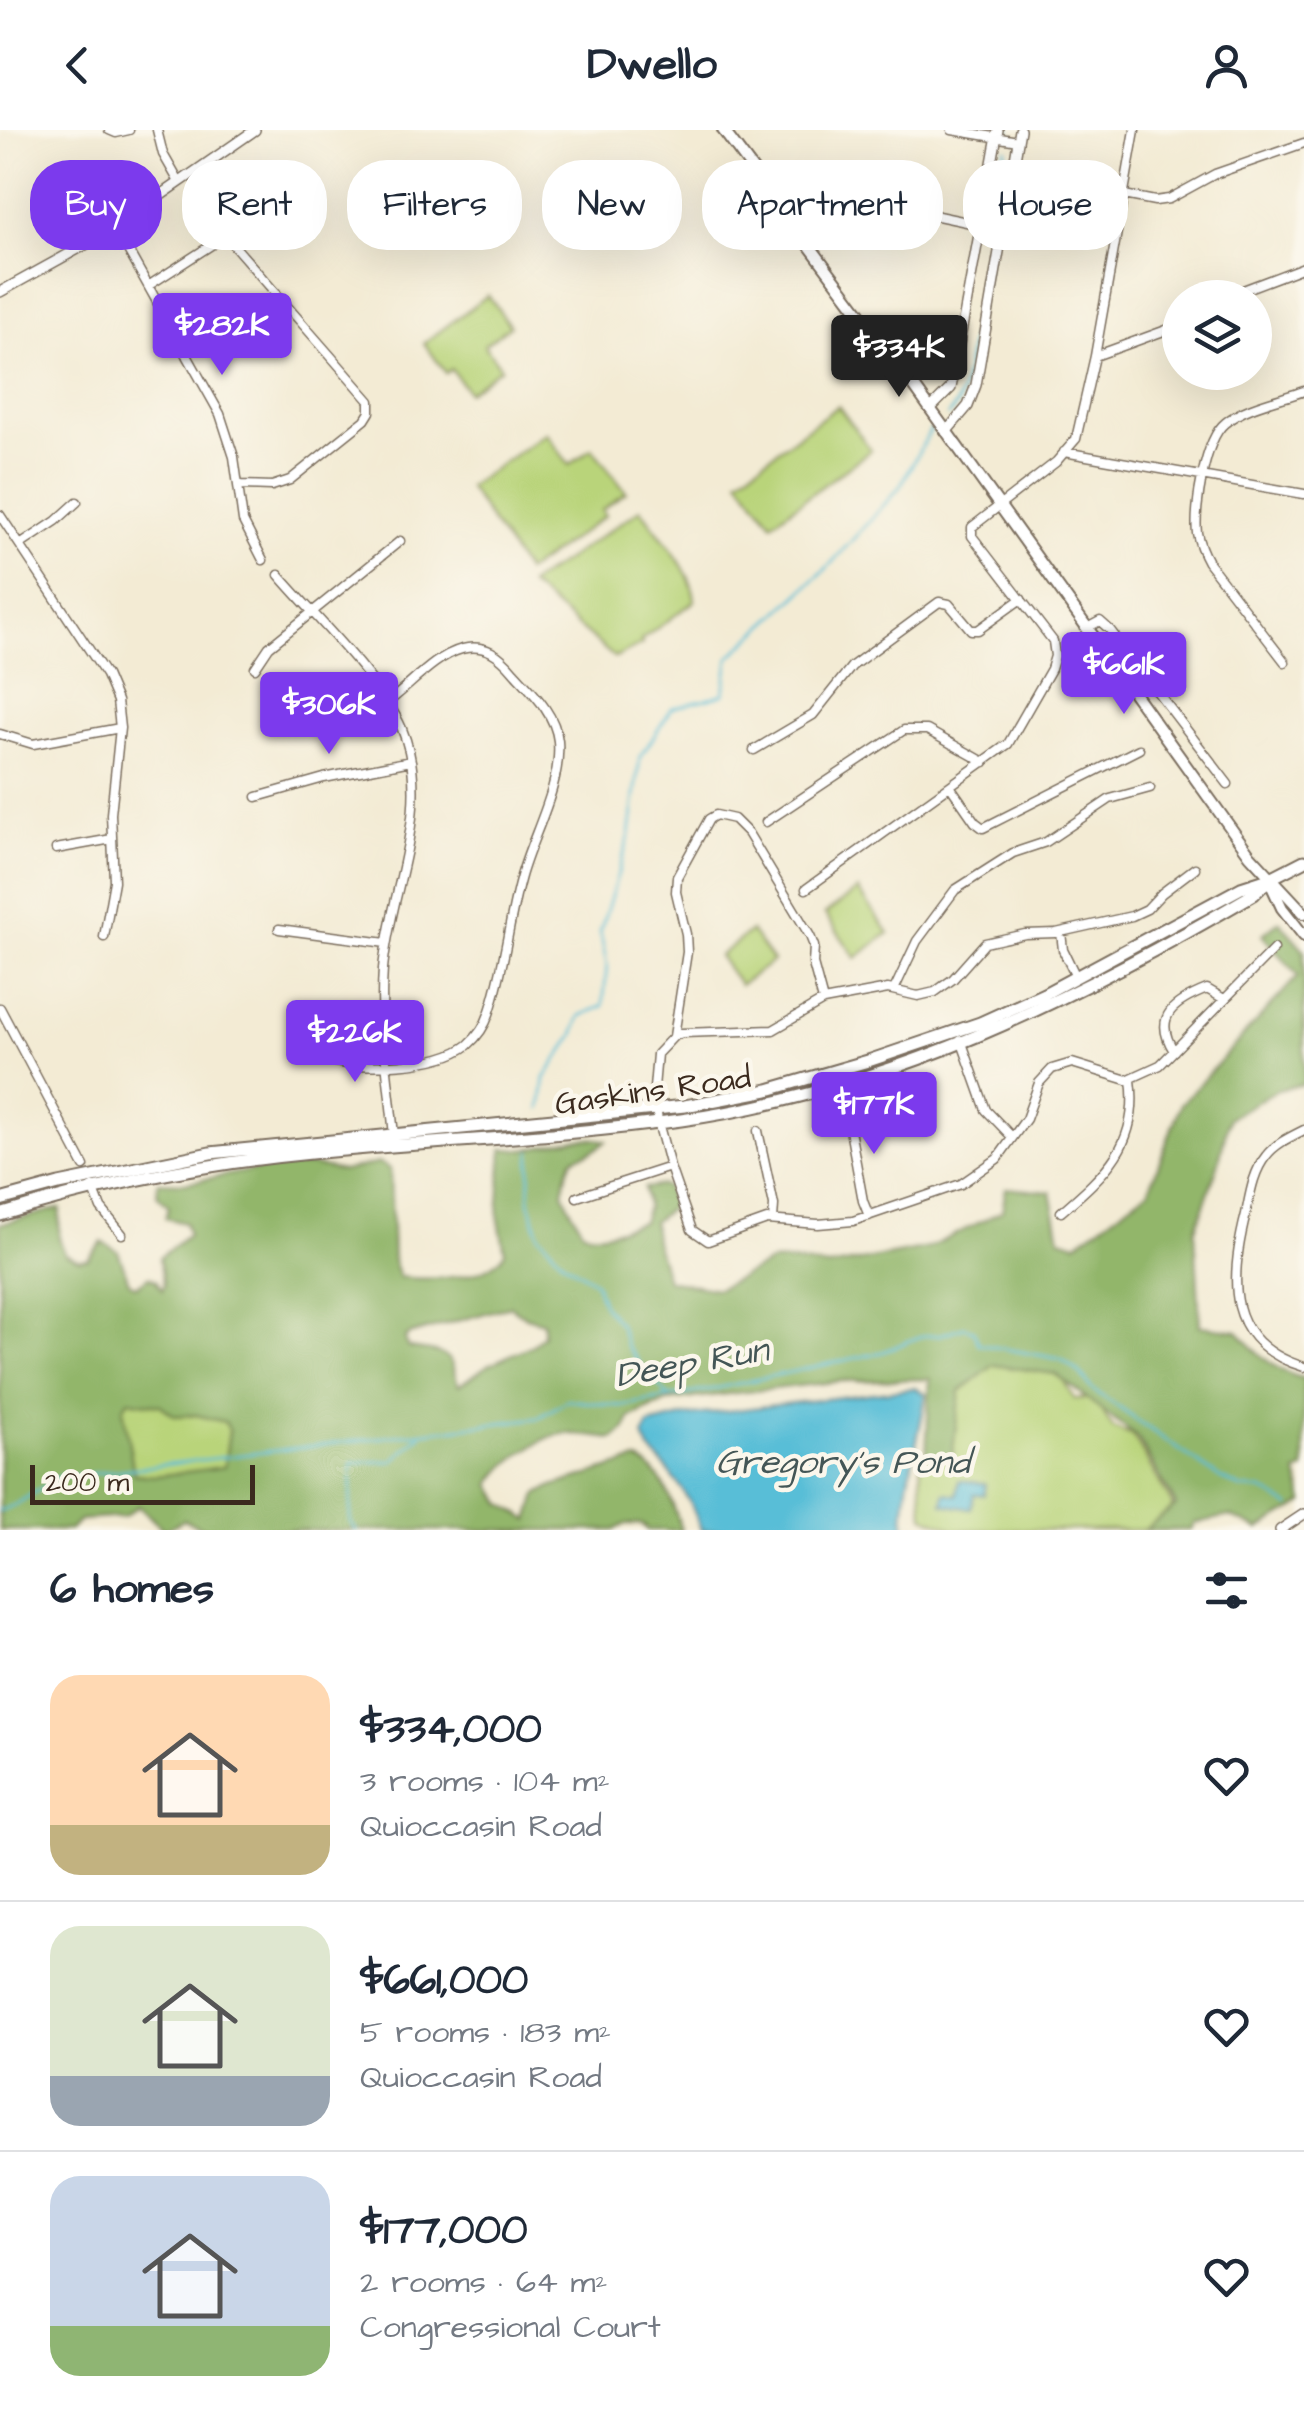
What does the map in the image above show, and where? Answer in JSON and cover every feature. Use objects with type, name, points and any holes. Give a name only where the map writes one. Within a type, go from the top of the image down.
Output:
[{"type":"main road","points":[[723,130],[1269,879],[1282,908],[1304,936]]},
{"type":"main road","name":"Gaskins Road","points":[[960,1037],[1241,888],[1304,861]]},
{"type":"main road","points":[[1269,879],[1282,887],[1304,913]]},
{"type":"main road","name":"Gaskins Road","points":[[0,1200],[210,1153],[394,1141],[657,1116],[768,1090],[960,1037],[1097,982],[1254,894],[1269,879]]},
{"type":"main road","name":"Gaskins Road","points":[[0,1214],[89,1178]]},
{"type":"street","points":[[109,130],[129,130]]},
{"type":"street","points":[[157,130],[163,154],[179,182]]},
{"type":"street","points":[[162,194],[255,130]]},
{"type":"street","points":[[946,432],[962,416],[976,385],[1019,136],[952,130]]},
{"type":"street","points":[[1128,172],[1135,130]]},
{"type":"street","points":[[993,160],[998,134]]},
{"type":"street","points":[[1128,197],[1155,202],[1170,199],[1215,174],[1304,143]]},
{"type":"street","points":[[148,286],[216,242],[230,241],[370,401],[365,420],[290,480],[272,486],[239,485]]},
{"type":"street","points":[[0,292],[74,250]]},
{"type":"street","points":[[128,250],[220,414],[232,446],[242,521],[263,560]]},
{"type":"street","points":[[930,410],[951,388],[976,250]]},
{"type":"street","points":[[806,889],[1012,740],[1055,656],[1053,641],[972,534],[973,524],[1076,439],[1114,250]]},
{"type":"street","points":[[1270,280],[1304,267]]},
{"type":"street","points":[[1095,356],[1162,332]]},
{"type":"street","points":[[1285,662],[1208,562],[1200,546],[1197,514],[1213,438],[1221,426],[1234,417],[1304,391]]},
{"type":"street","points":[[1064,452],[1304,494]]},
{"type":"street","points":[[20,545],[76,502]]},
{"type":"street","points":[[0,515],[106,675],[116,701],[120,728],[112,798],[114,880],[104,937]]},
{"type":"street","points":[[255,668],[269,647],[400,541]]},
{"type":"street","points":[[279,575],[388,702],[402,728],[411,760],[413,812],[386,943],[382,994],[394,1141]]},
{"type":"street","points":[[754,750],[813,714],[852,666],[939,602],[949,604],[971,630],[978,630],[1022,599]]},
{"type":"street","points":[[1085,628],[1100,621],[1110,630],[1228,784]]},
{"type":"street","points":[[327,1060],[348,1066],[429,1060],[454,1054],[467,1046],[484,1026],[518,886],[558,752],[557,734],[547,711],[505,661],[486,649],[466,648],[450,654],[388,702]]},
{"type":"street","points":[[0,734],[33,744],[120,728]]},
{"type":"street","points":[[766,822],[904,730],[927,730],[984,762]]},
{"type":"street","points":[[950,786],[974,822],[983,828],[1139,749]]},
{"type":"street","points":[[257,797],[411,760]]},
{"type":"street","points":[[894,990],[917,940],[955,890],[1013,853],[1046,842],[1110,799],[1150,788]]},
{"type":"street","points":[[674,1036],[687,952],[677,877],[709,820],[716,815],[734,819],[748,833],[810,936],[814,946],[812,964],[823,1001]]},
{"type":"street","points":[[56,850],[112,840]]},
{"type":"street","points":[[1195,868],[1146,909],[1061,932],[1025,934],[985,944],[953,979],[935,992],[918,996],[894,990],[823,1001],[773,1030],[674,1036],[656,1054],[657,1116],[692,1230],[708,1241],[773,1220],[833,1224],[870,1216],[973,1179],[997,1158],[1026,1119],[1039,1083],[1058,1066],[1079,1064],[1112,1078],[1131,1080],[1160,1065],[1274,949]]},
{"type":"street","points":[[278,929],[386,943]]},
{"type":"street","points":[[1061,932],[1076,978]]},
{"type":"street","points":[[1174,1052],[1168,1022],[1176,1002],[1207,989],[1224,998]]},
{"type":"street","points":[[0,1008],[106,1215],[122,1234]]},
{"type":"street","points":[[960,1037],[986,1110],[1012,1137]]},
{"type":"street","points":[[1061,1212],[1103,1176],[1120,1150],[1134,1104],[1131,1080]]},
{"type":"street","points":[[846,1108],[870,1216]]},
{"type":"street","points":[[1304,1130],[1274,1147],[1260,1163],[1234,1274],[1237,1302],[1249,1327],[1271,1351],[1304,1367]]},
{"type":"street","points":[[758,1131],[774,1205],[773,1220]]},
{"type":"street","points":[[577,1197],[670,1168]]},
{"type":"street","points":[[1280,1530],[1304,1514]]},
{"type":"green space","points":[[488,295],[510,326],[484,345],[501,368],[468,392],[451,369],[446,373],[424,343]]},
{"type":"green space","points":[[838,406],[871,450],[772,523],[739,479]]},
{"type":"green space","points":[[546,433],[569,465],[592,448],[626,492],[602,510],[605,516],[526,572],[468,487]]},
{"type":"green space","points":[[641,509],[682,566],[695,601],[641,640],[642,644],[615,658],[529,585]]},
{"type":"green space","points":[[858,890],[889,933],[856,958],[825,914]]},
{"type":"green space","points":[[1279,921],[1304,950],[1304,1084],[1277,1090],[1229,1118],[1218,1165],[1195,1231],[1200,1326],[1238,1331],[1267,1361],[1304,1378],[1304,1470],[1297,1473],[1304,1503],[1259,1529],[1230,1516],[1195,1523],[1191,1530],[1144,1530],[1176,1505],[1137,1437],[1055,1374],[994,1365],[960,1391],[952,1459],[926,1456],[930,1379],[842,1381],[667,1401],[630,1418],[626,1429],[613,1439],[564,1434],[544,1440],[510,1462],[491,1484],[502,1503],[529,1520],[537,1495],[553,1486],[637,1460],[661,1480],[681,1530],[648,1530],[642,1524],[626,1524],[614,1530],[207,1530],[184,1520],[164,1530],[138,1506],[124,1517],[80,1520],[70,1530],[0,1530],[0,1224],[60,1208],[59,1238],[65,1254],[88,1259],[102,1242],[118,1251],[129,1282],[136,1286],[149,1277],[162,1290],[159,1258],[188,1235],[185,1223],[165,1218],[169,1207],[157,1195],[158,1182],[185,1183],[268,1167],[310,1165],[343,1171],[379,1163],[390,1169],[393,1260],[399,1277],[457,1276],[486,1269],[505,1252],[498,1215],[503,1149],[527,1149],[587,1138],[606,1141],[577,1156],[569,1165],[563,1193],[579,1224],[583,1230],[596,1234],[642,1222],[647,1207],[644,1188],[667,1188],[672,1207],[653,1222],[667,1280],[717,1289],[771,1262],[829,1267],[928,1248],[1002,1211],[1006,1188],[1051,1192],[1060,1238],[1077,1243],[1149,1190],[1181,1104],[1298,976],[1262,935]],"holes":[[[510,1306],[543,1322],[543,1335],[533,1345],[490,1364],[459,1385],[445,1356],[407,1347],[405,1338],[412,1334]],[[128,1400],[160,1405],[175,1416],[196,1415],[225,1422],[229,1431],[224,1467],[155,1476],[134,1474],[123,1408]]]},
{"type":"green space","points":[[751,931],[773,961],[740,985],[719,956]]},
{"type":"green space","points":[[95,1356],[321,1431],[158,1492],[0,1391]]},
{"type":"green space","points":[[997,1358],[1059,1373],[1074,1399],[1094,1398],[1113,1428],[1133,1436],[1172,1504],[1174,1530],[955,1530],[924,1516],[920,1466],[940,1441],[942,1378]]},
{"type":"water","name":"Gregory's Pond","points":[[915,1388],[926,1394],[909,1478],[904,1530],[701,1530],[685,1494],[643,1436],[649,1425],[686,1416]]},
{"type":"water","points":[[959,1480],[986,1484],[984,1495],[974,1494],[971,1509],[943,1504],[945,1493],[957,1495]]},
{"type":"waterway","points":[[948,416],[963,386],[1006,149]]},
{"type":"waterway","points":[[541,1109],[545,1078],[574,1035],[580,1016],[603,1006],[607,965],[600,932],[630,834],[640,758],[672,708],[724,694],[729,658],[828,567],[900,487],[931,429]]},
{"type":"waterway","points":[[531,1151],[529,1201],[539,1235],[563,1261],[595,1282],[603,1305],[620,1325],[626,1345],[669,1397]]},
{"type":"waterway","name":"Deep Run","points":[[0,1511],[62,1475],[538,1418],[568,1400],[620,1406],[883,1352],[921,1336],[964,1327],[973,1330],[979,1344],[1060,1359],[1079,1372],[1092,1389],[1220,1478],[1241,1488],[1262,1490],[1290,1506]]},
{"type":"waterway","points":[[356,1530],[350,1522],[352,1463],[393,1461],[421,1435]]}]
